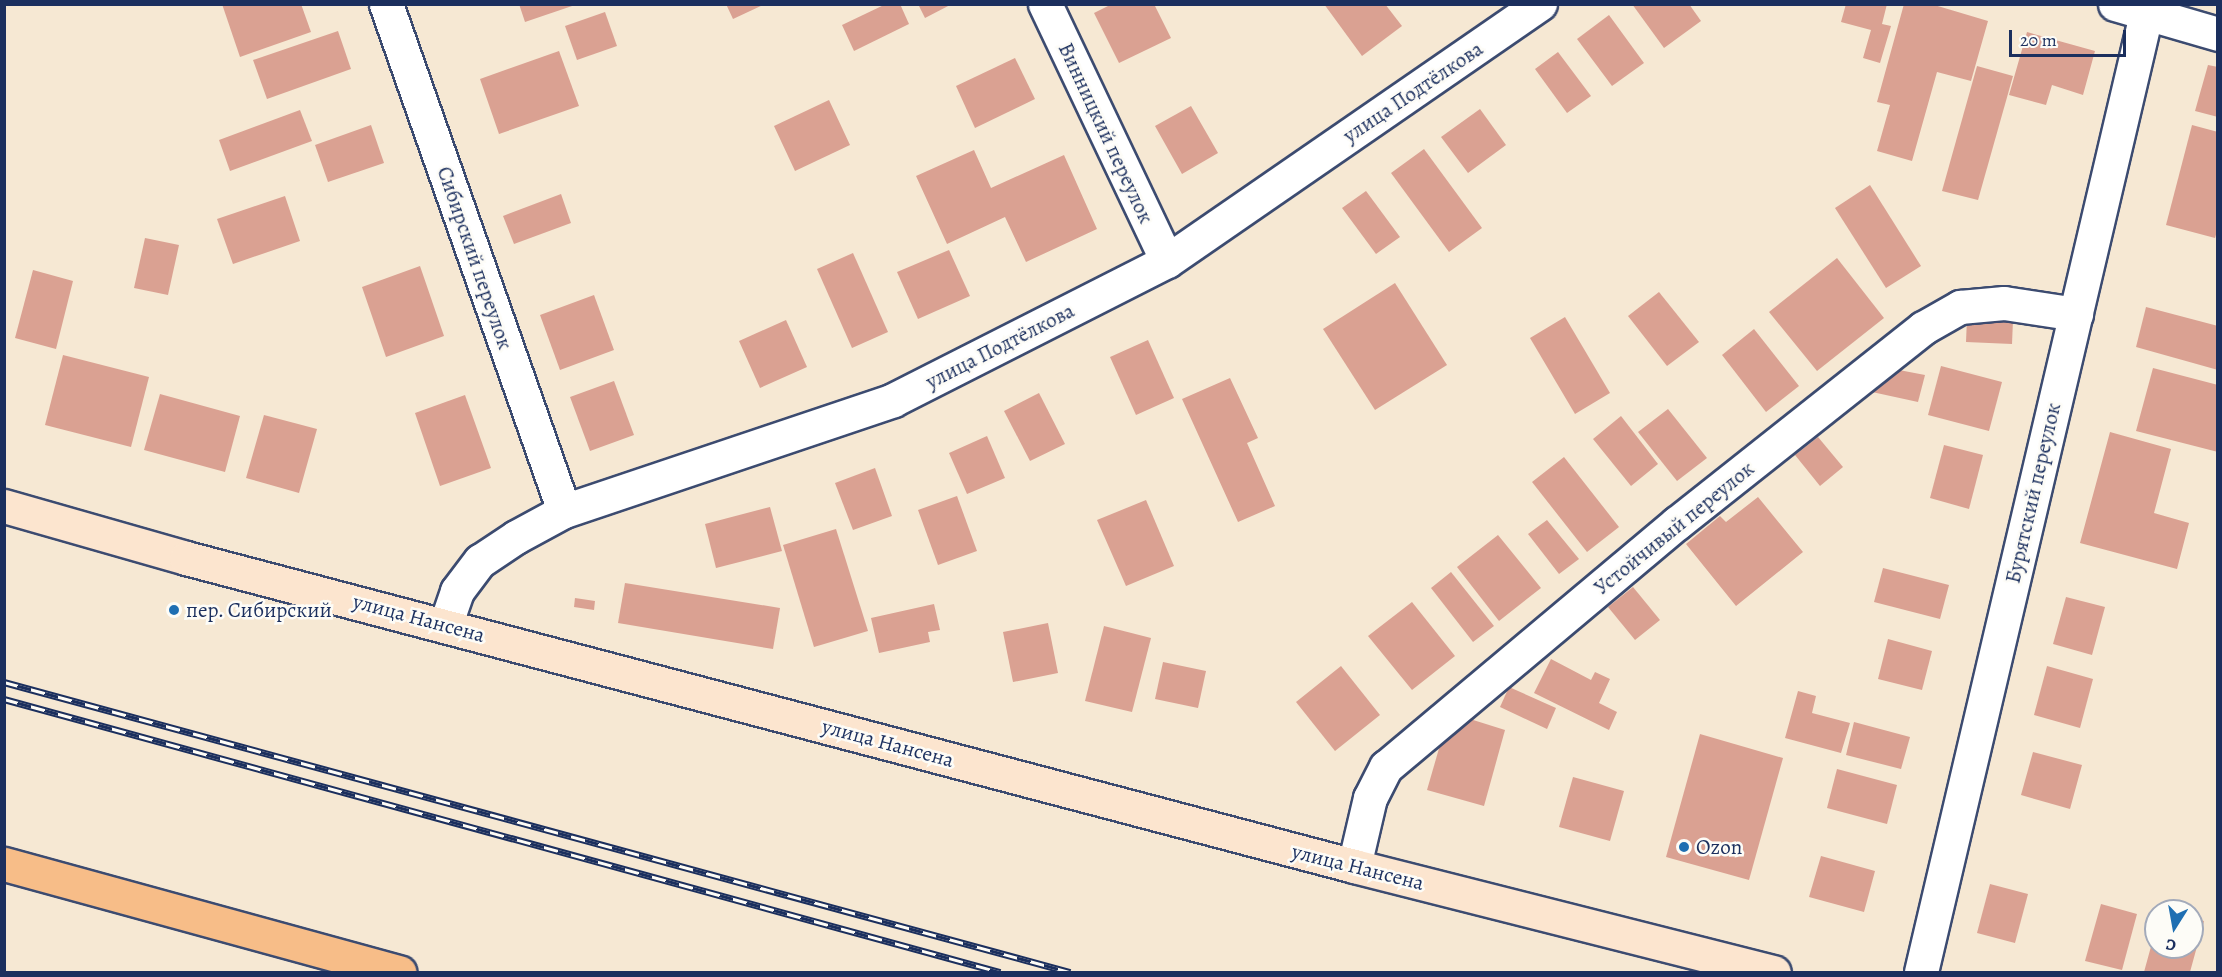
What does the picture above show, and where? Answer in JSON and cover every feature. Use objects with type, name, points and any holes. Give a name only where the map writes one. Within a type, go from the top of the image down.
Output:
[{"type":"main road","name":"улица Нансена","points":[[4,506],[186,558],[1354,866],[1774,972]]},
{"type":"main road","points":[[4,864],[400,972]]},
{"type":"street","name":"Сибирский переулок","points":[[386,4],[564,511]]},
{"type":"street","name":"Винницкий переулок","points":[[1045,4],[1167,261]]},
{"type":"street","name":"улица Подтёлкова","points":[[445,626],[457,591],[480,561],[516,537],[564,511],[893,400],[1167,261],[1540,4]]},
{"type":"street","points":[[2115,4],[2217,34]]},
{"type":"street","name":"Бурятский переулок","points":[[1921,972],[2146,14]]},
{"type":"street","name":"Устойчивый переулок","points":[[1354,866],[1370,798],[1386,767],[1677,523],[1923,328],[1960,307],[2004,303],[2076,314]]},
{"type":"building","points":[[222,4],[301,4],[311,32],[240,57]]},
{"type":"building","points":[[519,4],[575,4],[575,5],[525,22]]},
{"type":"building","points":[[726,4],[765,4],[733,19]]},
{"type":"building","points":[[886,4],[900,4],[909,24],[854,51],[842,25]]},
{"type":"building","points":[[918,4],[952,4],[925,18]]},
{"type":"building","points":[[1112,4],[1154,4],[1171,38],[1119,63],[1094,13]]},
{"type":"building","points":[[1324,4],[1385,4],[1402,26],[1362,56]]},
{"type":"building","points":[[1632,4],[1689,4],[1701,21],[1664,48]]},
{"type":"building","points":[[1846,4],[1887,4],[1882,24],[1891,26],[1880,63],[1863,58],[1871,30],[1841,22]]},
{"type":"building","points":[[1904,4],[1931,4],[1988,21],[1971,81],[1937,72],[1912,161],[1877,151],[1890,105],[1877,102]]},
{"type":"building","points":[[605,12],[617,46],[577,60],[565,26]]},
{"type":"building","points":[[1609,15],[1644,63],[1612,86],[1577,39]]},
{"type":"building","points":[[338,31],[351,69],[267,99],[253,60]]},
{"type":"building","points":[[2027,32],[2095,51],[2083,95],[2052,85],[2046,105],[2009,95]]},
{"type":"building","points":[[559,51],[579,106],[499,134],[480,79]]},
{"type":"building","points":[[1558,52],[1591,96],[1567,113],[1535,69]]},
{"type":"building","points":[[1015,58],[1035,99],[975,128],[956,86]]},
{"type":"building","points":[[2208,65],[2218,67],[2218,117],[2195,111]]},
{"type":"building","points":[[1977,66],[2013,76],[1978,200],[1942,191]]},
{"type":"building","points":[[829,100],[850,145],[795,171],[774,126]]},
{"type":"building","points":[[1191,106],[1218,153],[1182,174],[1155,126]]},
{"type":"building","points":[[1480,109],[1506,145],[1468,173],[1441,137]]},
{"type":"building","points":[[300,110],[312,141],[230,171],[219,140]]},
{"type":"building","points":[[371,125],[384,163],[328,182],[315,145]]},
{"type":"building","points":[[2192,125],[2218,132],[2218,228],[2215,238],[2166,225]]},
{"type":"building","points":[[1424,149],[1482,228],[1449,252],[1391,173]]},
{"type":"building","points":[[974,150],[991,188],[1064,155],[1097,229],[1026,262],[1005,217],[947,244],[916,176]]},
{"type":"building","points":[[1870,185],[1921,266],[1886,288],[1835,208]]},
{"type":"building","points":[[1366,191],[1400,237],[1376,254],[1342,208]]},
{"type":"building","points":[[561,194],[571,223],[514,244],[503,216]]},
{"type":"building","points":[[285,196],[300,241],[233,264],[217,219]]},
{"type":"building","points":[[145,238],[179,245],[168,295],[134,288]]},
{"type":"building","points":[[949,250],[970,296],[918,319],[897,272]]},
{"type":"building","points":[[853,253],[888,332],[852,348],[817,269]]},
{"type":"building","points":[[1837,258],[1884,318],[1817,371],[1769,312]]},
{"type":"building","points":[[420,266],[444,336],[386,357],[362,287]]},
{"type":"building","points":[[33,270],[73,281],[56,349],[15,338]]},
{"type":"building","points":[[1395,283],[1447,365],[1375,410],[1323,329]]},
{"type":"building","points":[[1659,292],[1699,342],[1667,366],[1628,316]]},
{"type":"building","points":[[594,295],[614,350],[560,370],[540,315]]},
{"type":"building","points":[[2146,307],[2218,326],[2218,370],[2136,347]]},
{"type":"building","points":[[1565,317],[1610,393],[1575,414],[1530,338]]},
{"type":"building","points":[[1967,318],[2013,320],[2012,344],[1966,342]]},
{"type":"building","points":[[786,320],[807,367],[760,388],[739,341]]},
{"type":"building","points":[[1754,329],[1799,386],[1766,412],[1722,355]]},
{"type":"building","points":[[1148,340],[1174,398],[1136,415],[1110,357]]},
{"type":"building","points":[[63,355],[149,377],[131,447],[45,425]]},
{"type":"building","points":[[1941,366],[2002,382],[1989,431],[1928,415]]},
{"type":"building","points":[[2153,368],[2218,385],[2218,452],[2136,431]]},
{"type":"building","points":[[1899,370],[1925,375],[1918,402],[1872,392]]},
{"type":"building","points":[[1230,378],[1258,438],[1247,443],[1275,506],[1238,522],[1182,399]]},
{"type":"building","points":[[614,381],[634,435],[590,451],[570,397]]},
{"type":"building","points":[[1039,393],[1065,444],[1030,461],[1004,411]]},
{"type":"building","points":[[160,394],[240,416],[225,472],[144,450]]},
{"type":"building","points":[[465,395],[491,468],[440,486],[415,413]]},
{"type":"building","points":[[1668,409],[1707,458],[1677,481],[1638,432]]},
{"type":"building","points":[[264,415],[317,429],[299,493],[246,478]]},
{"type":"building","points":[[1621,416],[1658,464],[1631,486],[1593,439]]},
{"type":"building","points":[[2110,432],[2171,449],[2154,513],[2189,523],[2177,569],[2080,543]]},
{"type":"building","points":[[987,436],[1005,478],[967,494],[949,453]]},
{"type":"building","points":[[1818,437],[1843,467],[1820,486],[1795,455]]},
{"type":"building","points":[[1944,445],[1983,455],[1969,509],[1930,498]]},
{"type":"building","points":[[1564,457],[1619,527],[1587,552],[1532,482]]},
{"type":"building","points":[[875,468],[892,516],[853,530],[835,483]]},
{"type":"building","points":[[957,496],[977,551],[938,565],[918,510]]},
{"type":"building","points":[[1758,497],[1803,552],[1736,606],[1686,544],[1720,516],[1726,522]]},
{"type":"building","points":[[1146,500],[1174,566],[1126,586],[1097,520]]},
{"type":"building","points":[[770,507],[782,551],[716,568],[705,524]]},
{"type":"building","points":[[1547,520],[1579,559],[1559,574],[1528,534]]},
{"type":"building","points":[[836,529],[868,631],[814,647],[783,545]]},
{"type":"building","points":[[1498,535],[1541,588],[1499,621],[1457,567]]},
{"type":"building","points":[[1883,568],[1949,585],[1940,619],[1874,602]]},
{"type":"building","points":[[1451,572],[1494,626],[1473,642],[1431,588]]},
{"type":"building","points":[[625,583],[780,608],[773,649],[618,623]]},
{"type":"building","points":[[1633,587],[1660,620],[1635,640],[1608,607]]},
{"type":"building","points":[[2066,597],[2105,607],[2092,655],[2053,644]]},
{"type":"building","points":[[575,598],[595,601],[594,610],[574,607]]},
{"type":"building","points":[[1412,602],[1455,656],[1412,690],[1368,636]]},
{"type":"building","points":[[934,604],[940,630],[928,632],[930,642],[879,653],[871,618]]},
{"type":"building","points":[[1048,623],[1058,673],[1013,682],[1003,632]]},
{"type":"building","points":[[1104,626],[1151,638],[1132,712],[1085,701]]},
{"type":"building","points":[[1888,639],[1932,651],[1922,690],[1878,679]]},
{"type":"building","points":[[1551,659],[1591,680],[1595,672],[1610,679],[1599,703],[1617,712],[1609,730],[1534,693]]},
{"type":"building","points":[[1163,662],[1206,671],[1198,708],[1155,699]]},
{"type":"building","points":[[1341,666],[1380,715],[1335,751],[1296,702]]},
{"type":"building","points":[[2047,666],[2093,679],[2080,728],[2034,715]]},
{"type":"building","points":[[1509,687],[1556,708],[1547,729],[1500,707]]},
{"type":"building","points":[[1798,691],[1816,696],[1812,713],[1850,723],[1841,753],[1785,738]]},
{"type":"building","points":[[1470,719],[1505,730],[1484,806],[1427,790],[1440,745]]},
{"type":"building","points":[[1854,722],[1910,737],[1901,769],[1846,755]]},
{"type":"building","points":[[1700,734],[1783,758],[1749,880],[1666,857]]},
{"type":"building","points":[[2033,752],[2082,765],[2070,809],[2021,795]]},
{"type":"building","points":[[1837,769],[1897,785],[1887,824],[1827,808]]},
{"type":"building","points":[[1573,777],[1624,791],[1610,841],[1559,827]]},
{"type":"building","points":[[1821,856],[1875,871],[1864,912],[1809,897]]},
{"type":"building","points":[[1990,884],[2028,894],[2015,943],[1977,933]]},
{"type":"building","points":[[2101,904],[2137,914],[2122,970],[2085,961]]},
{"type":"building","points":[[2148,959],[2194,959],[2190,972],[2144,972]]},
{"type":"railway","points":[[4,682],[1070,972]]},
{"type":"railway","points":[[4,699],[1000,972]]},
{"type":"place","name":"пер. Сибирский","points":[[174,610]]},
{"type":"place","name":"Ozon","points":[[1684,847]]}]
